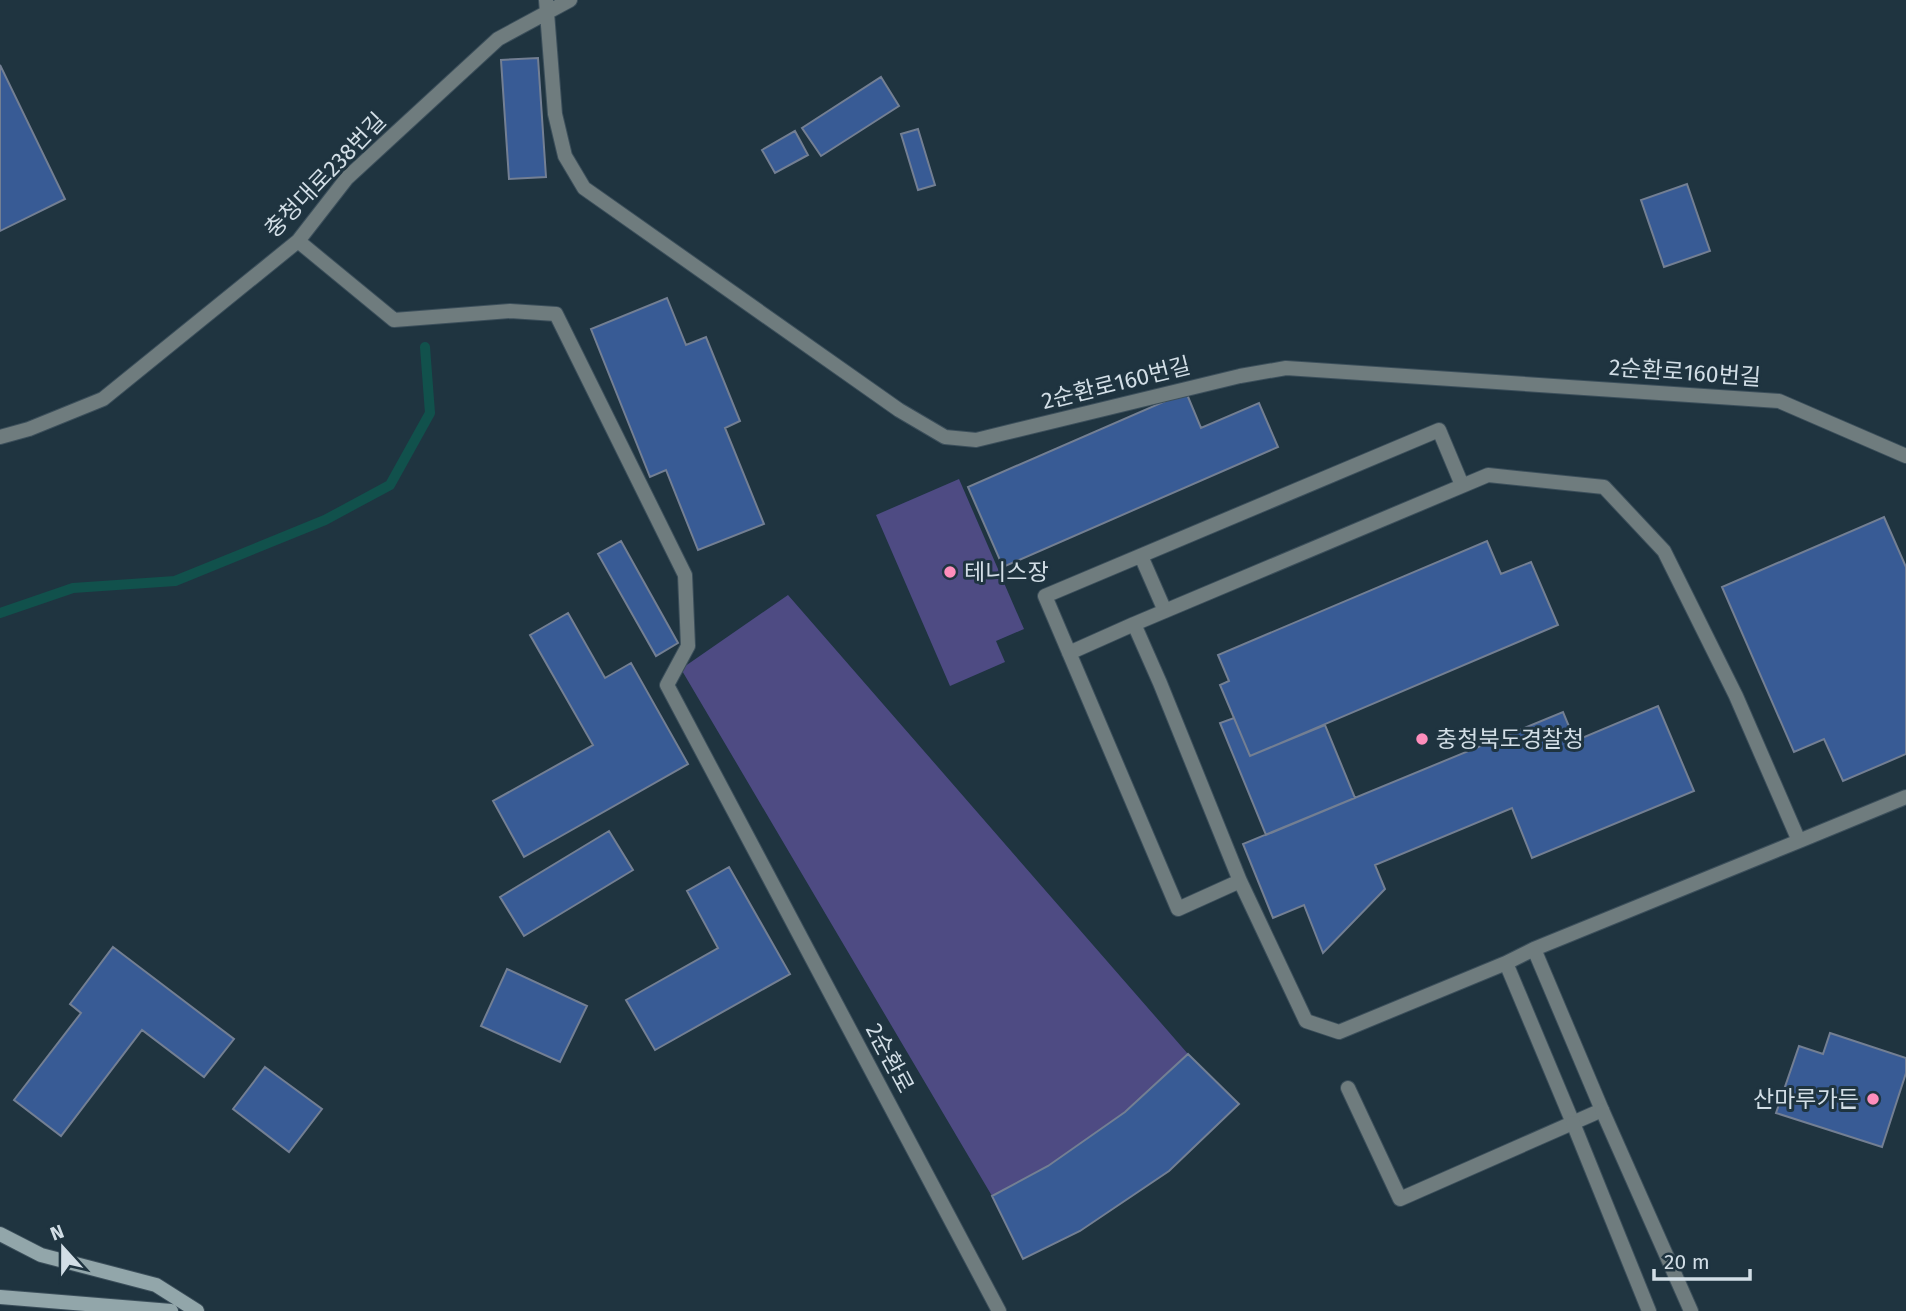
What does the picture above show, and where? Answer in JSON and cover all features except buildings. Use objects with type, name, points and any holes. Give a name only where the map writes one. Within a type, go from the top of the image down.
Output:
[{"type":"street","name":"충청대로238번길","points":[[0,437],[29,429],[103,399],[298,241],[347,178],[498,39],[546,6],[570,0]]},
{"type":"street","name":"2순환로160번길","points":[[546,6],[555,114],[565,156],[583,188],[899,410],[945,437],[976,440],[1240,376],[1286,368],[1779,401],[1906,456]]},
{"type":"street","name":"2순환로","points":[[298,241],[394,320],[510,312],[555,314],[685,575],[688,646],[667,685],[999,1311]]},
{"type":"street","points":[[1240,881],[1178,909],[1045,596],[1439,430],[1462,485]]},
{"type":"street","points":[[1069,653],[1488,475],[1604,487],[1664,551],[1736,696],[1799,841]]},
{"type":"street","points":[[1141,556],[1165,611]]},
{"type":"street","points":[[1134,624],[1240,881],[1306,1021],[1339,1032],[1906,797]]},
{"type":"street","points":[[1534,949],[1691,1311]]},
{"type":"street","points":[[1506,963],[1650,1311]]},
{"type":"street","points":[[1348,1088],[1400,1199],[1602,1110]]},
{"type":"street","points":[[0,1234],[41,1255],[156,1285],[197,1311]]},
{"type":"street","points":[[0,1297],[172,1311]]},
{"type":"shaded area","name":"테니스장","points":[[959,479],[1024,629],[996,641],[1005,662],[950,686],[876,515]]},
{"type":"shaded area","points":[[788,595],[1188,1054],[1125,1112],[1048,1166],[992,1196],[681,669]]},
{"type":"waterway","points":[[0,613],[73,588],[175,581],[325,520],[390,485],[430,413],[425,347]]},
{"type":"place","name":"테니스장","points":[[950,572]]},
{"type":"place","name":"충청북도경찰청","points":[[1422,739]]},
{"type":"place","name":"산마루가든","points":[[1873,1099]]}]
